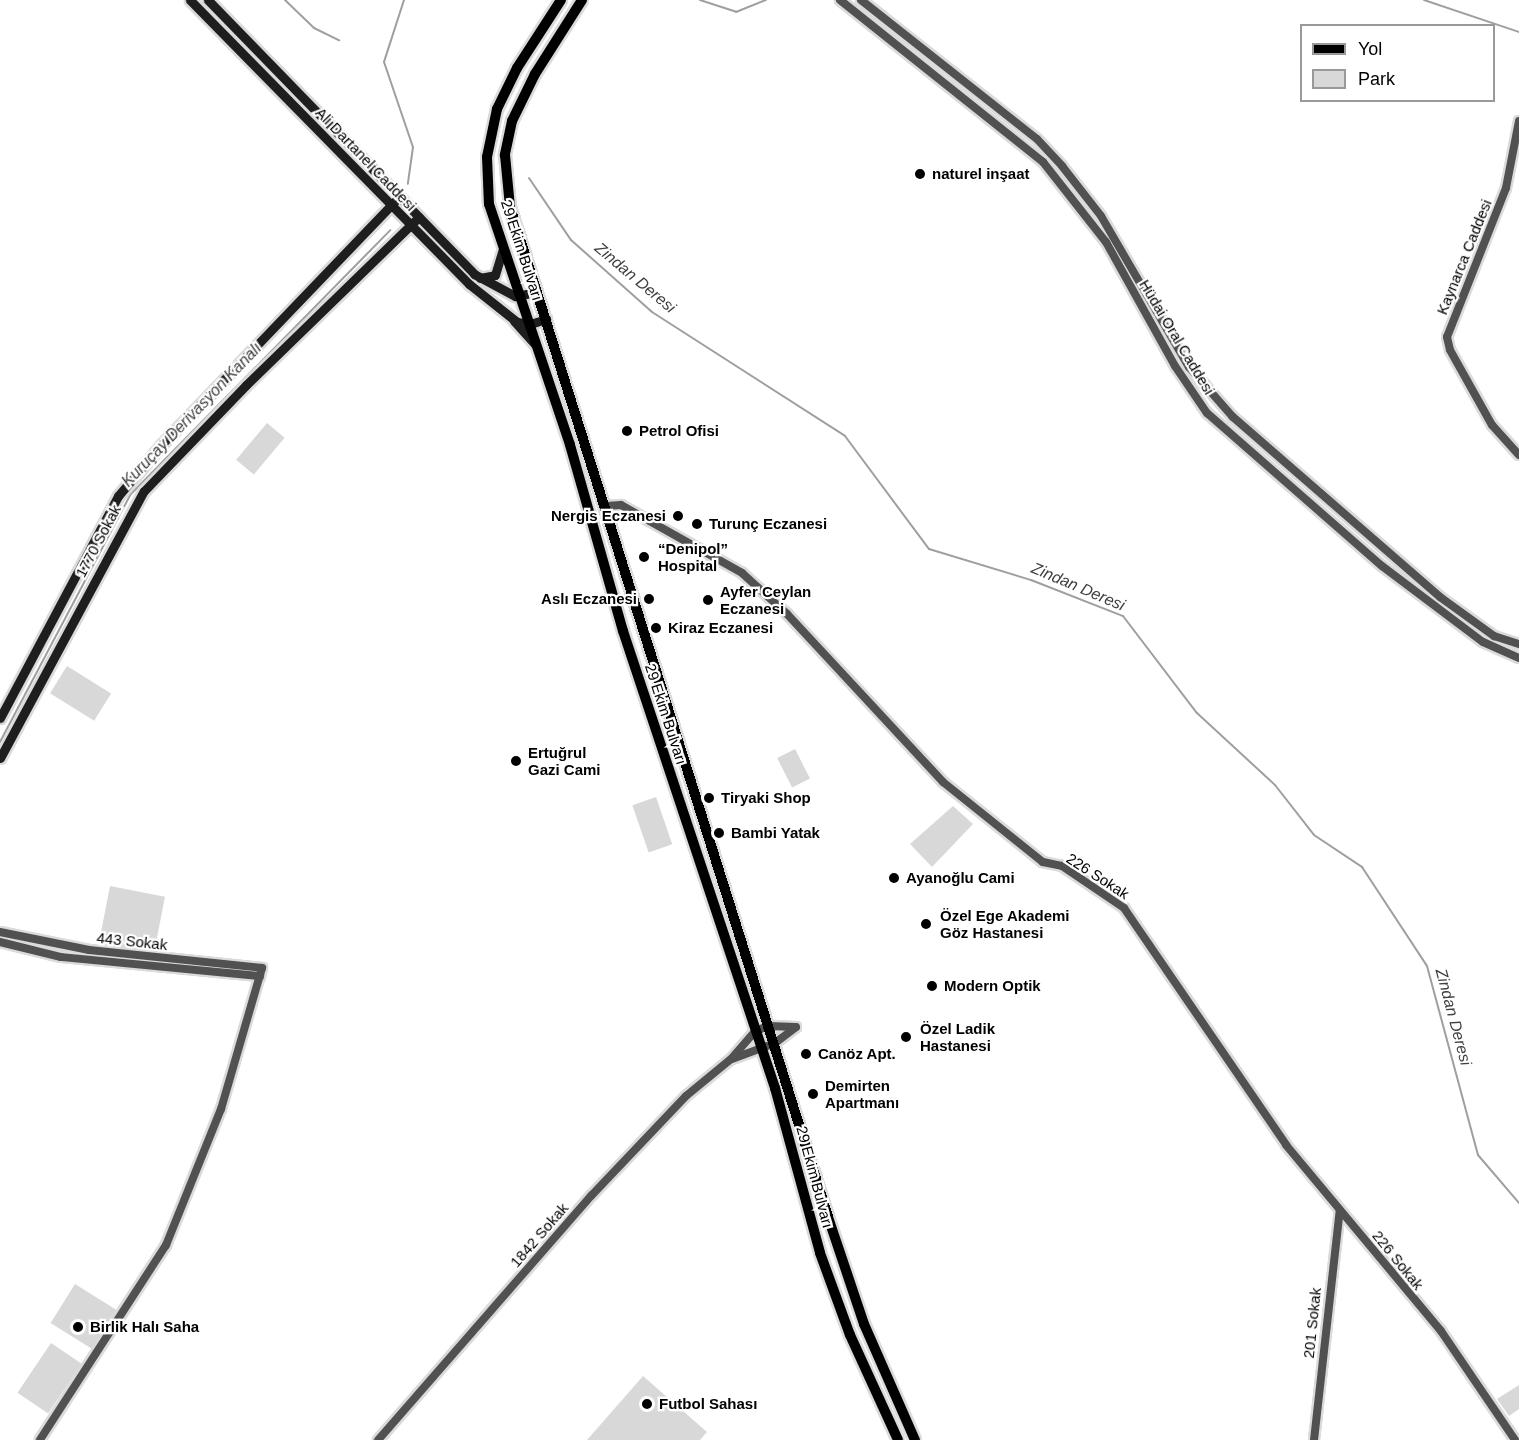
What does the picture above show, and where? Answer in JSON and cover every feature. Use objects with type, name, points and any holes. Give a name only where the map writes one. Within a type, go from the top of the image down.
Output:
[{"type":"main road","name":"Ali Dartanel Caddesi","points":[[190,0],[469,284],[512,320],[530,324]]},
{"type":"main road","name":"Ali Dartanel Caddesi","points":[[208,0],[479,278],[497,290],[521,297]]},
{"type":"main road","name":"29 Ekim Bulvarı","points":[[561,0],[517,68],[491,131],[486,179],[489,204],[537,345],[626,642],[761,1048],[820,1253],[850,1335],[898,1440]]},
{"type":"main road","name":"29 Ekim Bulvarı","points":[[582,0],[535,74],[508,136],[505,171],[510,207],[606,506],[700,821],[775,1043],[864,1324],[915,1440]]},
{"type":"main road","name":"1770 Sokak","points":[[0,718],[118,496],[162,444],[399,197]]},
{"type":"main road","name":"1770 Sokak","points":[[0,758],[144,492],[246,385],[419,217]]},
{"type":"main road","points":[[479,278],[492,277],[498,272],[503,244]]},
{"type":"main road","points":[[521,297],[537,292]]},
{"type":"main road","points":[[530,324],[546,319]]},
{"type":"main road","points":[[512,320],[537,345]]},
{"type":"street","name":"Hüdai Oral Caddesi","points":[[840,0],[1043,162],[1106,242],[1175,366],[1207,412],[1382,566],[1482,642],[1519,658]]},
{"type":"street","name":"Hüdai Oral Caddesi","points":[[861,0],[1037,139],[1062,166],[1119,245],[1189,368],[1233,417],[1440,597],[1494,636],[1519,644]]},
{"type":"street","name":"Kaynarca Caddesi","points":[[1519,121],[1503,198],[1447,337],[1450,350],[1492,425],[1519,455]]},
{"type":"street","name":"226 Sokak","points":[[606,506],[621,505],[742,573],[787,614],[943,782],[1043,862],[1062,866],[1124,908],[1286,1145],[1441,1331],[1515,1440]]},
{"type":"street","name":"443 Sokak","points":[[0,932],[89,951],[261,972]]},
{"type":"street","name":"443 Sokak","points":[[0,942],[61,957],[261,972]]},
{"type":"street","points":[[40,1440],[166,1245],[221,1109],[261,972]]},
{"type":"street","points":[[769,1026],[796,1027],[775,1043],[731,1059],[755,1031],[769,1026]]},
{"type":"street","name":"1842 Sokak","points":[[378,1440],[591,1196],[686,1096],[731,1059]]},
{"type":"street","name":"201 Sokak","points":[[1314,1440],[1340,1210]]},
{"type":"green space","points":[[267,423],[285,438],[254,475],[236,460]]},
{"type":"green space","points":[[67,666],[111,694],[94,721],[50,693]]},
{"type":"green space","points":[[795,749],[810,778],[792,787],[777,758]]},
{"type":"green space","points":[[656,797],[672,844],[649,852],[632,805]]},
{"type":"green space","points":[[953,806],[973,824],[932,867],[910,844]]},
{"type":"green space","points":[[110,886],[165,897],[154,955],[99,944]]},
{"type":"green space","points":[[75,1284],[117,1310],[92,1349],[51,1323]]},
{"type":"green space","points":[[51,1343],[82,1364],[48,1413],[17,1393]]},
{"type":"green space","name":"Futbol Sahası","points":[[643,1376],[707,1432],[700,1440],[587,1440]]},
{"type":"green space","points":[[1519,1385],[1519,1409],[1509,1416],[1497,1399]]},
{"type":"waterway","name":"Zindan Deresi","points":[[285,0],[314,28],[339,40]]},
{"type":"waterway","name":"Kuruçay Derivasyon Kanalı","points":[[404,0],[384,62],[413,147],[408,184]]},
{"type":"waterway","name":"Kuruçay Derivasyon Kanalı","points":[[700,0],[736,12],[766,0]]},
{"type":"waterway","points":[[1424,0],[1519,32]]},
{"type":"waterway","name":"Zindan Deresi","points":[[529,178],[571,240],[652,312],[845,436],[929,549],[1031,580],[1123,616],[1197,713],[1275,785],[1314,835],[1362,867],[1427,966],[1478,1155],[1519,1203]]},
{"type":"waterway","name":"Kuruçay Derivasyon Kanalı","points":[[0,742],[131,494],[390,230]]},
{"type":"place","name":"naturel inşaat","points":[[920,174]]},
{"type":"place","name":"Petrol Ofisi","points":[[627,431]]},
{"type":"place","name":"Nergis Eczanesi","points":[[678,516]]},
{"type":"place","name":"Turunç Eczanesi","points":[[697,524]]},
{"type":"place","name":"“Denipol” Hospital","points":[[644,557]]},
{"type":"place","name":"Aslı Eczanesi","points":[[649,599]]},
{"type":"place","name":"Ayfer Ceylan Eczanesi","points":[[708,600]]},
{"type":"place","name":"Kiraz Eczanesi","points":[[656,628]]},
{"type":"place","name":"Ertuğrul Gazi Cami","points":[[516,761]]},
{"type":"place","name":"Tiryaki Shop","points":[[709,798]]},
{"type":"place","name":"Bambi Yatak","points":[[719,833]]},
{"type":"place","name":"Ayanoğlu Cami","points":[[894,878]]},
{"type":"place","name":"Özel Ege Akademi Göz Hastanesi","points":[[926,924]]},
{"type":"place","name":"Modern Optik","points":[[932,986]]},
{"type":"place","name":"Özel Ladik Hastanesi","points":[[906,1037]]},
{"type":"place","name":"Canöz Apt.","points":[[806,1054]]},
{"type":"place","name":"Demirten Apartmanı","points":[[813,1094]]},
{"type":"place","name":"Birlik Halı Saha","points":[[78,1327]]},
{"type":"place","name":"Futbol Sahası","points":[[647,1404]]}]
